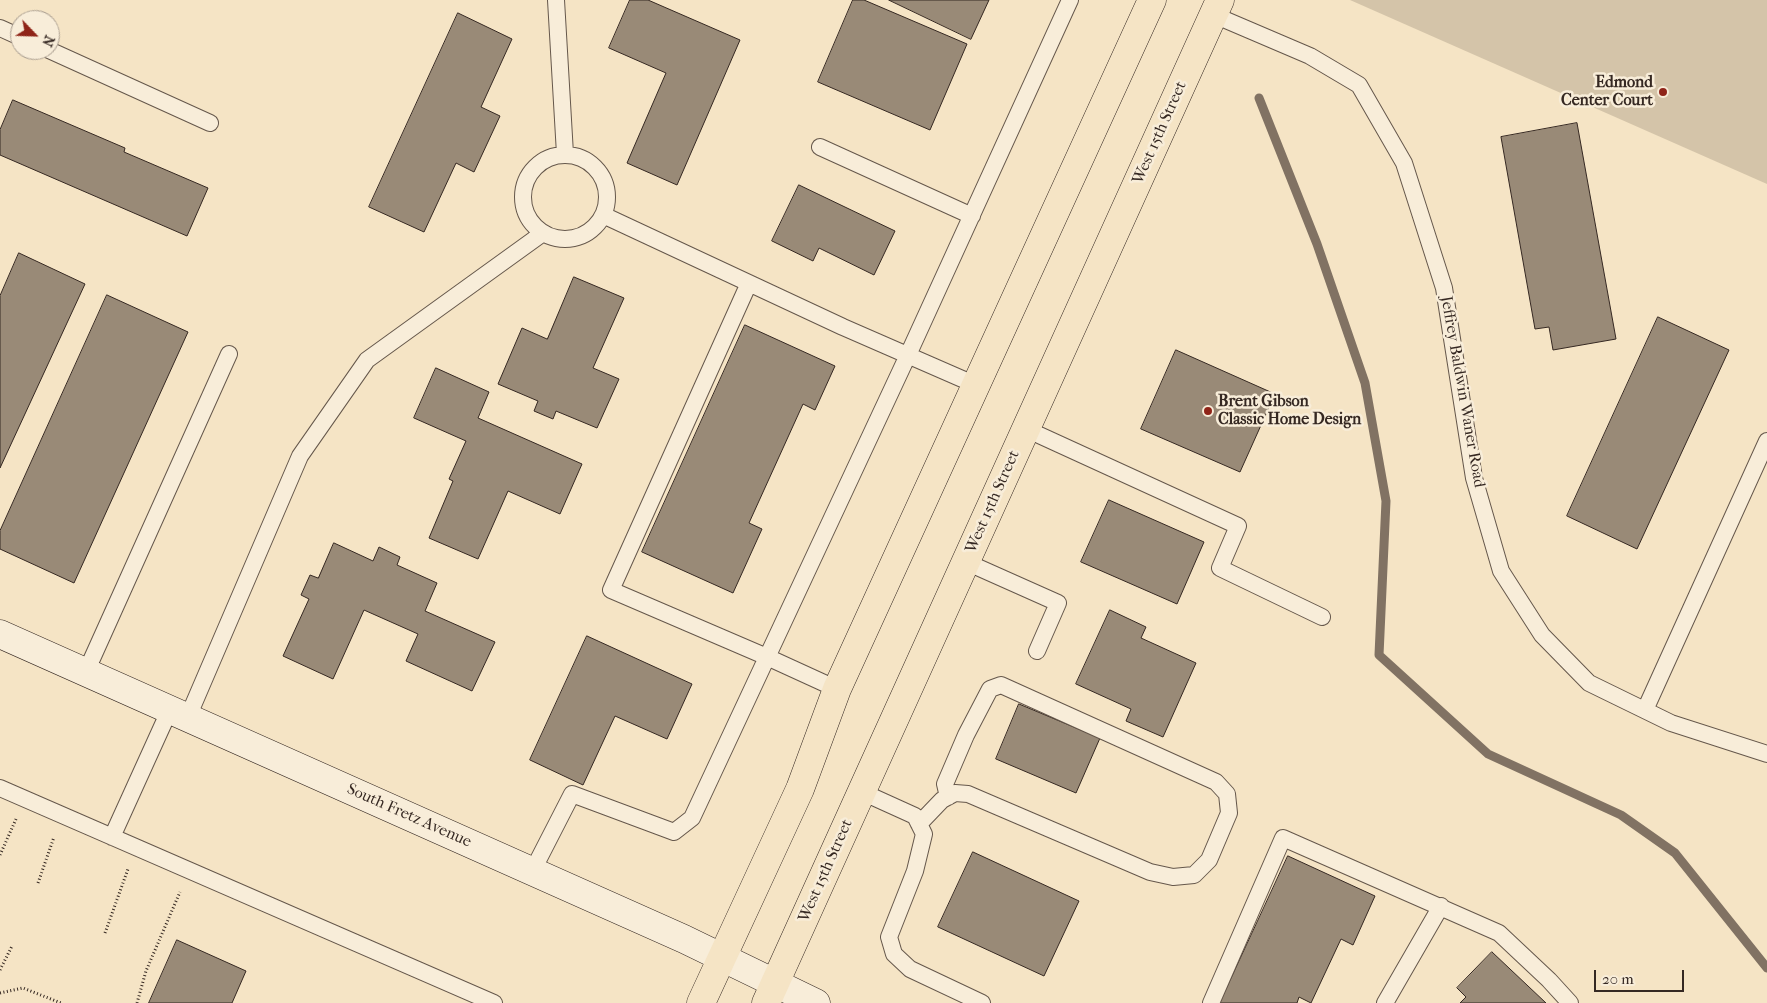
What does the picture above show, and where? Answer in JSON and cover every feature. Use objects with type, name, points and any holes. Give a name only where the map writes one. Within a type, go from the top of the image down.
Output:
[{"type":"main road","points":[[701,1003],[800,789],[837,689],[1152,0]]},
{"type":"main road","name":"West 15th Street","points":[[770,993],[1217,7]]},
{"type":"street","name":"South Fretz Avenue","points":[[0,634],[722,957],[770,993],[816,1003]]},
{"type":"lane","points":[[556,0],[565,154]]},
{"type":"lane","points":[[532,872],[572,794],[674,832],[692,818],[908,355],[1070,0]]},
{"type":"lane","name":"Jeffrey Baldwin Waner Road","points":[[1217,7],[1310,56],[1358,85],[1404,163],[1444,288],[1474,478],[1501,571],[1542,635],[1589,683],[1671,723],[1767,754]]},
{"type":"lane","points":[[60,55],[210,123]]},
{"type":"lane","points":[[820,147],[972,216]]},
{"type":"lane","points":[[565,154],[582,158],[596,167],[605,182],[607,198],[603,215],[593,229],[577,237],[560,239],[544,233],[528,217],[522,196],[529,176],[544,160],[565,154]]},
{"type":"lane","points":[[603,215],[843,327],[976,385]]},
{"type":"lane","points":[[112,837],[179,713],[300,456],[367,360],[544,233]]},
{"type":"lane","points":[[749,283],[611,590],[768,657],[837,689]]},
{"type":"lane","points":[[86,672],[229,354]]},
{"type":"lane","points":[[1026,429],[1238,526],[1220,568],[1322,617]]},
{"type":"lane","points":[[1645,710],[1767,441]]},
{"type":"lane","points":[[966,562],[1058,603],[1038,651]]},
{"type":"lane","points":[[919,824],[942,800],[948,797],[955,793],[968,794],[1150,872],[1173,877],[1194,875],[1209,860],[1229,813],[1227,794],[1216,782],[1001,685],[990,689],[966,736],[945,784],[948,797]]},
{"type":"lane","points":[[0,788],[494,1003]]},
{"type":"lane","points":[[862,792],[915,816],[924,834],[915,871],[888,937],[894,954],[910,969],[982,1003]]},
{"type":"lane","points":[[1211,1003],[1283,838],[1499,933],[1570,1003]]},
{"type":"lane","points":[[1385,1003],[1441,906]]},
{"type":"path","points":[[0,855],[26,799]]},
{"type":"path","points":[[38,883],[62,815]]},
{"type":"path","points":[[105,933],[136,847]]},
{"type":"path","points":[[138,1003],[146,970],[190,870]]},
{"type":"path","points":[[0,970],[12,946]]},
{"type":"path","points":[[0,993],[22,988],[62,1003]]},
{"type":"shaded area","name":"Edmond Center Court","points":[[1350,0],[1767,0],[1767,184]]},
{"type":"building","points":[[630,0],[648,0],[740,40],[677,185],[627,163],[666,73],[609,48]]},
{"type":"building","points":[[853,0],[864,0],[967,44],[930,130],[818,82]]},
{"type":"building","points":[[889,0],[989,0],[971,39]]},
{"type":"building","points":[[458,13],[512,39],[481,107],[500,116],[474,172],[456,163],[424,232],[369,207]]},
{"type":"building","points":[[13,100],[125,148],[124,152],[208,188],[187,236],[0,155],[0,130]]},
{"type":"building","points":[[1577,123],[1616,339],[1553,350],[1549,327],[1535,329],[1501,137]]},
{"type":"building","points":[[799,185],[895,231],[874,275],[819,248],[813,261],[772,241]]},
{"type":"building","points":[[19,253],[85,284],[0,468],[0,296]]},
{"type":"building","points":[[574,277],[624,298],[593,368],[619,379],[597,428],[556,411],[553,419],[534,411],[538,401],[498,384],[522,328],[547,339]]},
{"type":"building","points":[[107,295],[188,332],[74,583],[0,549],[0,531]]},
{"type":"building","points":[[1658,317],[1729,350],[1637,549],[1567,516]]},
{"type":"building","points":[[745,325],[835,366],[815,410],[803,404],[749,523],[762,529],[733,593],[642,552]]},
{"type":"building","name":"Brent Gibson Classic Home Design","points":[[1176,350],[1275,394],[1240,472],[1141,429]]},
{"type":"building","points":[[436,368],[489,392],[478,418],[582,464],[560,514],[508,491],[478,559],[429,538],[453,481],[449,479],[466,441],[414,418]]},
{"type":"building","points":[[1109,500],[1204,542],[1177,604],[1081,562]]},
{"type":"building","points":[[334,543],[373,561],[379,547],[400,557],[397,565],[437,583],[425,611],[495,642],[472,691],[406,661],[418,634],[364,610],[333,679],[283,656],[309,599],[301,595],[310,575],[318,578]]},
{"type":"building","points":[[1110,610],[1146,627],[1141,638],[1196,663],[1163,737],[1126,721],[1131,709],[1076,684]]},
{"type":"building","points":[[587,636],[692,684],[667,739],[615,716],[583,785],[530,760]]},
{"type":"building","points":[[1019,704],[1100,738],[1076,793],[996,759]]},
{"type":"building","points":[[973,852],[1079,901],[1044,976],[938,927]]},
{"type":"building","points":[[1288,856],[1375,896],[1353,945],[1341,939],[1311,1003],[1299,997],[1297,1003],[1220,1003]]},
{"type":"building","points":[[177,940],[246,971],[232,1003],[149,1003]]},
{"type":"building","points":[[1492,952],[1546,1003],[1460,1003],[1466,997],[1457,988]]},
{"type":"waterway","points":[[1259,98],[1317,244],[1365,383],[1386,501],[1379,655],[1488,754],[1621,815],[1675,853],[1767,968]]},
{"type":"place","name":"Edmond Center Court","points":[[1663,92]]},
{"type":"place","name":"Brent Gibson Classic Home Design","points":[[1208,411]]}]
